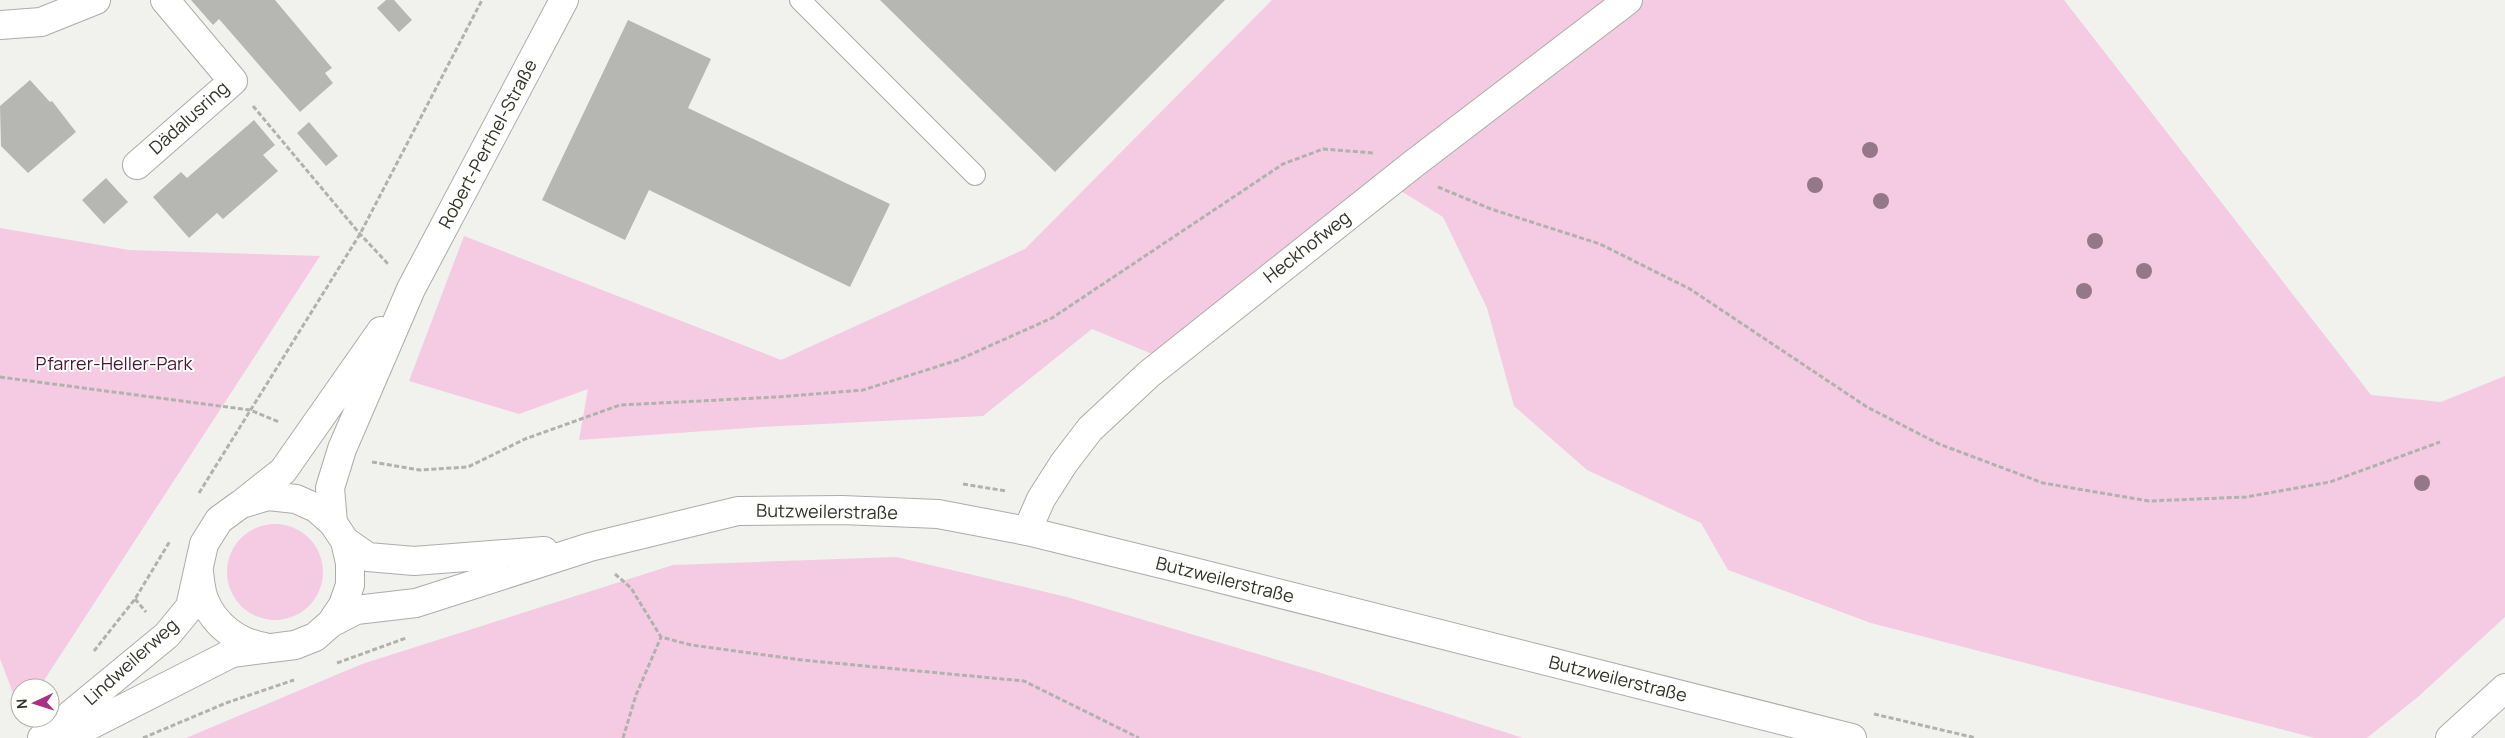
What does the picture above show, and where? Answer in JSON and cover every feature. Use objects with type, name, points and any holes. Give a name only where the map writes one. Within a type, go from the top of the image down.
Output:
[{"type":"main road","points":[[0,25],[41,22],[96,0]]},
{"type":"main road","name":"Dädalusring","points":[[137,165],[233,82],[166,0]]},
{"type":"main road","name":"Robert-Perthel-Straße","points":[[338,532],[330,488],[342,449],[411,289],[564,0]]},
{"type":"main road","name":"Heckhofweg","points":[[1027,531],[1040,499],[1090,429],[1157,367],[1412,165],[1628,0]]},
{"type":"main road","name":"Robert-Perthel-Straße","points":[[242,504],[282,471],[307,433],[411,289]]},
{"type":"main road","name":"Lindweilerweg","points":[[42,738],[167,635],[190,607],[204,544],[219,520],[242,504],[268,496],[296,499],[316,508],[338,532],[350,563],[350,585],[343,605],[331,623],[315,637],[295,645],[232,653],[65,738]]},
{"type":"main road","name":"Butzweilerstraße","points":[[331,623],[356,610],[416,603],[590,547],[738,511],[842,510],[938,514],[1027,531],[1852,738]]},
{"type":"main road","name":"Butzweilerstraße","points":[[338,532],[368,557],[414,561],[590,547]]},
{"type":"main road","name":"Lindweilerweg","points":[[199,571],[204,598],[218,622],[240,639],[253,645],[274,648]]},
{"type":"main road","points":[[2450,738],[2505,688]]},
{"type":"lane","points":[[800,0],[975,175]]},
{"type":"path","points":[[195,501],[360,234],[482,0]]},
{"type":"path","points":[[233,82],[360,234],[411,289]]},
{"type":"path","points":[[366,461],[420,470],[468,467],[525,439],[620,405],[778,397],[864,390],[958,360],[1052,318],[1283,164],[1323,149],[1372,152],[1412,165],[1442,190],[1491,209],[1600,244],[1690,289],[1867,407],[1940,444],[2043,483],[2148,501],[2246,497],[2330,482],[2440,442]]},
{"type":"path","points":[[0,378],[250,410]]},
{"type":"path","points":[[92,653],[135,599],[174,534]]},
{"type":"path","points":[[609,569],[631,588],[662,637],[691,646],[793,659],[1024,682],[1139,738]]},
{"type":"path","points":[[623,738],[636,696],[662,637]]},
{"type":"path","points":[[332,665],[408,638]]},
{"type":"path","points":[[143,738],[226,703],[296,679]]},
{"type":"green space","points":[[1272,0],[2064,0],[2371,395],[2441,402],[2505,376],[2505,617],[2419,696],[2367,738],[2315,738],[1871,623],[1728,570],[1701,523],[1587,470],[1514,406],[1487,308],[1443,217],[1401,191],[1176,364],[1092,329],[983,416],[762,427],[579,440],[588,389],[519,414],[409,381],[464,236],[781,360],[1025,249]]},
{"type":"green space","name":"Pfarrer-Heller-Park","points":[[0,228],[129,250],[320,256],[46,678],[10,678],[10,685],[0,659]]},
{"type":"green space","points":[[275,524],[293,528],[309,538],[319,554],[323,572],[319,590],[309,606],[293,616],[275,620],[257,616],[241,606],[231,590],[227,572],[231,554],[241,538],[257,528]]},
{"type":"green space","points":[[896,557],[1067,597],[1318,672],[1523,738],[186,738],[362,664],[673,565]]},
{"type":"building","points":[[191,0],[275,0],[332,68],[325,73],[333,83],[300,112],[219,19],[213,25]]},
{"type":"building","points":[[386,0],[394,0],[412,20],[399,32],[377,8]]},
{"type":"building","points":[[880,0],[1225,0],[1055,172]]},
{"type":"building","points":[[628,20],[711,59],[688,108],[890,204],[850,287],[649,190],[625,240],[542,200]]},
{"type":"building","points":[[30,80],[50,102],[52,101],[76,132],[28,173],[1,146],[0,106]]},
{"type":"building","points":[[254,120],[275,145],[263,155],[278,171],[223,219],[217,213],[189,238],[153,197],[181,172],[187,178]]},
{"type":"building","points":[[309,122],[338,156],[326,166],[297,133]]},
{"type":"building","points":[[106,178],[128,202],[104,224],[82,200]]}]
